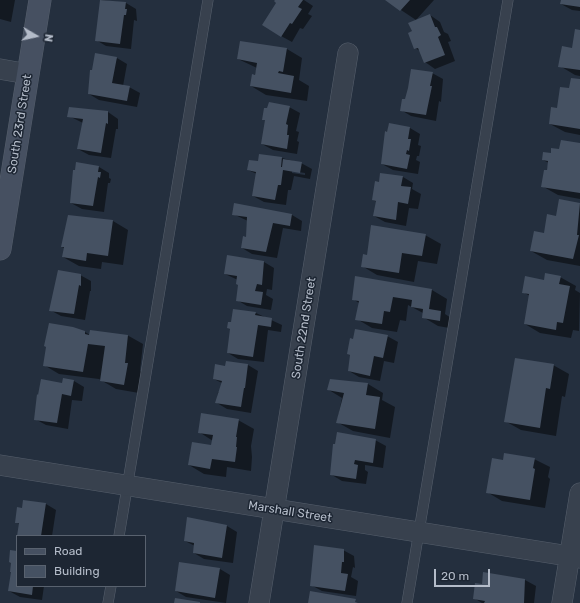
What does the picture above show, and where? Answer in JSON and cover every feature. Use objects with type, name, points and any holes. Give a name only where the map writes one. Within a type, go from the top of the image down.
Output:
[{"type":"street","name":"South 23rd Street","points":[[0,249],[40,0]]},
{"type":"street","name":"South 22nd Street","points":[[259,603],[348,53]]},
{"type":"street","points":[[0,70],[28,74]]},
{"type":"street","name":"Marshall Street","points":[[0,465],[575,557]]},
{"type":"street","points":[[562,603],[575,557],[580,493]]},
{"type":"lane","points":[[119,535],[208,0]]},
{"type":"lane","points":[[407,603],[508,0]]},
{"type":"lane","points":[[108,603],[111,587]]},
{"type":"building","points":[[100,0],[126,2],[125,9],[127,9],[126,15],[124,15],[120,44],[95,41]]},
{"type":"building","points":[[303,0],[298,7],[302,9],[281,37],[262,25],[276,3],[274,1]]},
{"type":"building","points":[[385,0],[410,0],[400,11]]},
{"type":"building","points":[[561,0],[580,0],[580,7],[560,4]]},
{"type":"building","points":[[430,14],[435,27],[437,27],[441,35],[438,37],[445,55],[424,63],[418,48],[414,49],[408,33],[412,31],[408,23]]},
{"type":"building","points":[[575,29],[580,30],[580,70],[558,67],[562,46],[572,48]]},
{"type":"building","points":[[240,41],[287,48],[283,72],[279,71],[278,73],[294,76],[291,93],[250,86],[252,74],[255,75],[257,63],[237,59]]},
{"type":"building","points":[[95,53],[117,57],[112,83],[130,86],[127,101],[88,94],[90,70],[92,70]]},
{"type":"building","points":[[411,69],[433,72],[430,86],[432,86],[426,115],[400,111],[402,99],[405,99],[408,88]]},
{"type":"building","points":[[571,78],[580,79],[580,129],[549,124],[551,107],[557,108],[560,87],[569,88]]},
{"type":"building","points":[[269,102],[290,106],[286,124],[288,125],[287,135],[289,135],[287,149],[261,144],[265,120],[262,120],[264,108],[267,108]]},
{"type":"building","points":[[69,107],[108,111],[108,124],[106,123],[101,153],[77,149],[83,119],[67,117]]},
{"type":"building","points":[[389,123],[410,127],[408,139],[411,139],[409,151],[407,150],[406,154],[410,155],[407,169],[381,164],[385,131],[387,132]]},
{"type":"building","points":[[561,140],[580,143],[580,193],[541,187],[544,170],[547,170],[548,161],[542,160],[543,152],[551,153],[551,148],[559,149]]},
{"type":"building","points":[[259,154],[282,157],[281,167],[283,159],[302,162],[300,173],[283,170],[281,185],[278,185],[275,200],[252,196],[256,172],[247,170],[249,160],[258,161]]},
{"type":"building","points":[[76,162],[99,166],[98,172],[101,172],[100,178],[98,177],[93,206],[70,203],[73,170],[75,170]]},
{"type":"building","points":[[380,173],[403,176],[401,186],[411,187],[408,204],[398,202],[396,220],[373,216],[376,201],[372,200],[375,181],[379,182]]},
{"type":"building","points":[[559,199],[580,203],[577,235],[579,235],[573,259],[530,251],[534,231],[544,233],[547,214],[556,216]]},
{"type":"building","points":[[234,203],[292,214],[290,226],[273,223],[266,252],[241,248],[243,236],[246,237],[247,217],[232,215]]},
{"type":"building","points":[[68,215],[113,220],[108,256],[87,253],[86,261],[62,257],[64,247],[61,247]]},
{"type":"building","points":[[371,225],[426,234],[422,256],[402,253],[399,273],[361,267],[363,254],[367,255]]},
{"type":"building","points":[[227,255],[264,261],[262,285],[257,284],[255,291],[263,292],[261,305],[236,301],[238,285],[236,284],[237,276],[224,274]]},
{"type":"building","points":[[58,270],[81,274],[81,286],[79,285],[74,314],[49,311]]},
{"type":"building","points":[[545,273],[561,276],[559,284],[570,286],[563,323],[557,322],[556,330],[524,324],[529,294],[522,293],[525,276],[544,280]]},
{"type":"building","points":[[355,276],[432,289],[429,309],[441,311],[440,321],[422,318],[423,309],[411,307],[412,300],[393,297],[390,312],[384,311],[382,324],[355,320],[359,301],[352,300]]},
{"type":"building","points":[[233,309],[256,312],[255,315],[272,318],[271,327],[258,325],[253,357],[227,353],[230,329],[227,328],[228,322],[231,322]]},
{"type":"building","points":[[49,323],[73,327],[85,331],[85,334],[89,335],[90,330],[128,335],[125,363],[128,363],[124,385],[100,381],[105,346],[88,344],[83,372],[43,366],[46,347],[44,346]]},
{"type":"building","points":[[355,329],[388,335],[383,358],[374,356],[370,376],[348,371],[350,355],[347,354],[350,338],[353,339]]},
{"type":"building","points":[[515,358],[554,364],[550,389],[546,388],[540,428],[504,422]]},
{"type":"building","points":[[226,361],[248,364],[241,407],[215,403],[222,381],[213,379],[215,364],[225,366]]},
{"type":"building","points":[[63,378],[74,380],[71,396],[62,394],[57,423],[34,420],[37,394],[38,395],[41,379],[62,383]]},
{"type":"building","points":[[330,379],[368,383],[366,395],[380,397],[375,429],[336,423],[344,393],[327,390]]},
{"type":"building","points":[[201,413],[239,419],[236,437],[237,447],[235,462],[212,459],[210,469],[188,465],[192,442],[211,445],[213,435],[198,433]]},
{"type":"building","points":[[337,432],[376,439],[373,463],[355,460],[354,464],[358,465],[356,479],[330,475],[333,444],[335,444]]},
{"type":"building","points":[[504,453],[535,458],[533,468],[535,469],[530,500],[486,493],[492,458],[503,460]]},
{"type":"building","points":[[23,500],[46,503],[41,535],[17,535],[19,523],[15,523],[17,507],[22,508]]},
{"type":"building","points":[[187,517],[227,525],[222,558],[193,553],[194,543],[184,541]]},
{"type":"building","points":[[314,545],[344,549],[344,562],[342,562],[341,573],[348,574],[345,591],[310,586]]},
{"type":"building","points":[[10,550],[16,551],[16,587],[33,587],[32,595],[8,591],[11,572],[11,563],[9,562]]},
{"type":"building","points":[[179,562],[220,568],[215,598],[175,591]]},
{"type":"building","points":[[483,572],[525,579],[524,603],[484,603],[485,601],[473,599],[475,583],[482,584]]},
{"type":"building","points":[[310,591],[356,599],[355,602],[358,603],[308,603]]},
{"type":"building","points":[[175,598],[200,602],[200,603],[174,603]]}]
